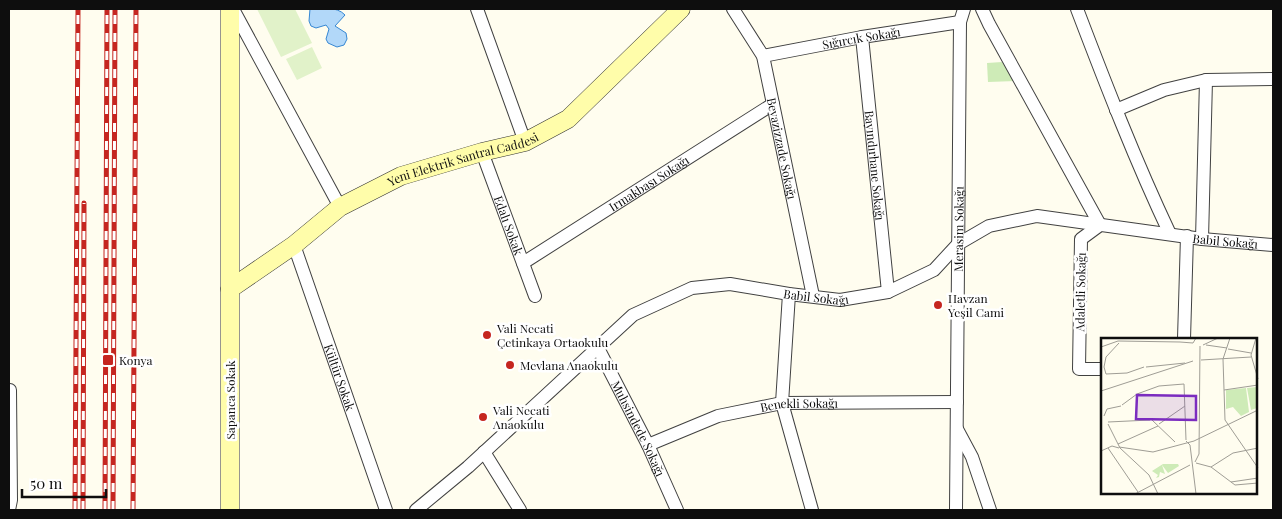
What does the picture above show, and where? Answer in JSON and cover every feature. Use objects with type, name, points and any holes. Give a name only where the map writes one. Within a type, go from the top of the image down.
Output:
[{"type":"street","points":[[232,9],[340,207]]},
{"type":"street","name":"Sapanca Sokak","points":[[230,510],[232,9]]},
{"type":"street","points":[[477,9],[525,142]]},
{"type":"street","name":"Yeni Elektrik Santral Caddesi","points":[[230,289],[294,245],[340,207],[401,176],[482,152],[525,142],[568,119],[681,9]]},
{"type":"street","name":"Beyazizzade Sokağı","points":[[733,9],[763,56],[812,296]]},
{"type":"street","name":"Merasim Sokağı","points":[[956,510],[960,22],[964,9]]},
{"type":"street","points":[[982,9],[1100,225]]},
{"type":"street","points":[[1077,9],[1148,188],[1170,234]]},
{"type":"street","name":"Sığırcık Sokağı","points":[[763,56],[862,37],[960,22]]},
{"type":"street","name":"Bayındırhane Sokağı","points":[[862,37],[888,292]]},
{"type":"street","points":[[1116,110],[1164,90],[1206,80],[1273,79]]},
{"type":"street","points":[[1202,239],[1206,80]]},
{"type":"street","name":"Irmakbaşı Sokağı","points":[[523,263],[773,104]]},
{"type":"street","name":"Edalı Sokak","points":[[482,152],[535,296]]},
{"type":"street","name":"Babil Sokağı","points":[[416,510],[484,452],[633,315],[692,288],[730,284],[840,300],[888,292],[934,270],[958,244],[989,226],[1037,216],[1202,239],[1273,246]]},
{"type":"street","name":"Adaletli Sokağı","points":[[1100,225],[1081,239],[1079,370],[1101,369]]},
{"type":"street","points":[[1184,338],[1187,236]]},
{"type":"street","name":"Kültür Sokak","points":[[294,245],[386,510]]},
{"type":"street","points":[[790,294],[782,404],[812,510]]},
{"type":"street","name":"Muhsindede Sokağı","points":[[598,348],[648,445],[676,510]]},
{"type":"street","points":[[9,510],[11,500],[10,390]]},
{"type":"street","name":"Benekli Sokağı","points":[[648,445],[718,416],[782,404],[957,402]]},
{"type":"street","points":[[957,428],[972,457],[990,510]]},
{"type":"street","points":[[484,452],[520,510]]},
{"type":"green space","points":[[257,9],[295,9],[312,43],[281,57]]},
{"type":"green space","points":[[312,47],[322,68],[297,80],[286,59]]},
{"type":"green space","points":[[1002,62],[1016,81],[988,82],[987,63]]},
{"type":"water","points":[[310,9],[333,9],[345,15],[335,26],[346,33],[347,39],[344,45],[337,47],[328,43],[326,39],[329,29],[326,25],[316,28],[311,26],[309,21]]},
{"type":"railway","points":[[75,510],[78,9]]},
{"type":"railway","points":[[105,510],[107,9]]},
{"type":"railway","points":[[113,510],[115,9]]},
{"type":"railway","points":[[133,510],[136,9]]},
{"type":"railway","points":[[83,510],[84,203]]},
{"type":"place","name":"Havzan Yeşil Cami","points":[[938,305]]},
{"type":"place","name":"Vali Necati Çetinkaya Ortaokulu","points":[[487,335]]},
{"type":"place","name":"Konya","points":[[108,360]]},
{"type":"place","name":"Mevlana Anaokulu","points":[[510,365]]},
{"type":"place","name":"Vali Necati Anaokulu","points":[[483,417]]}]
